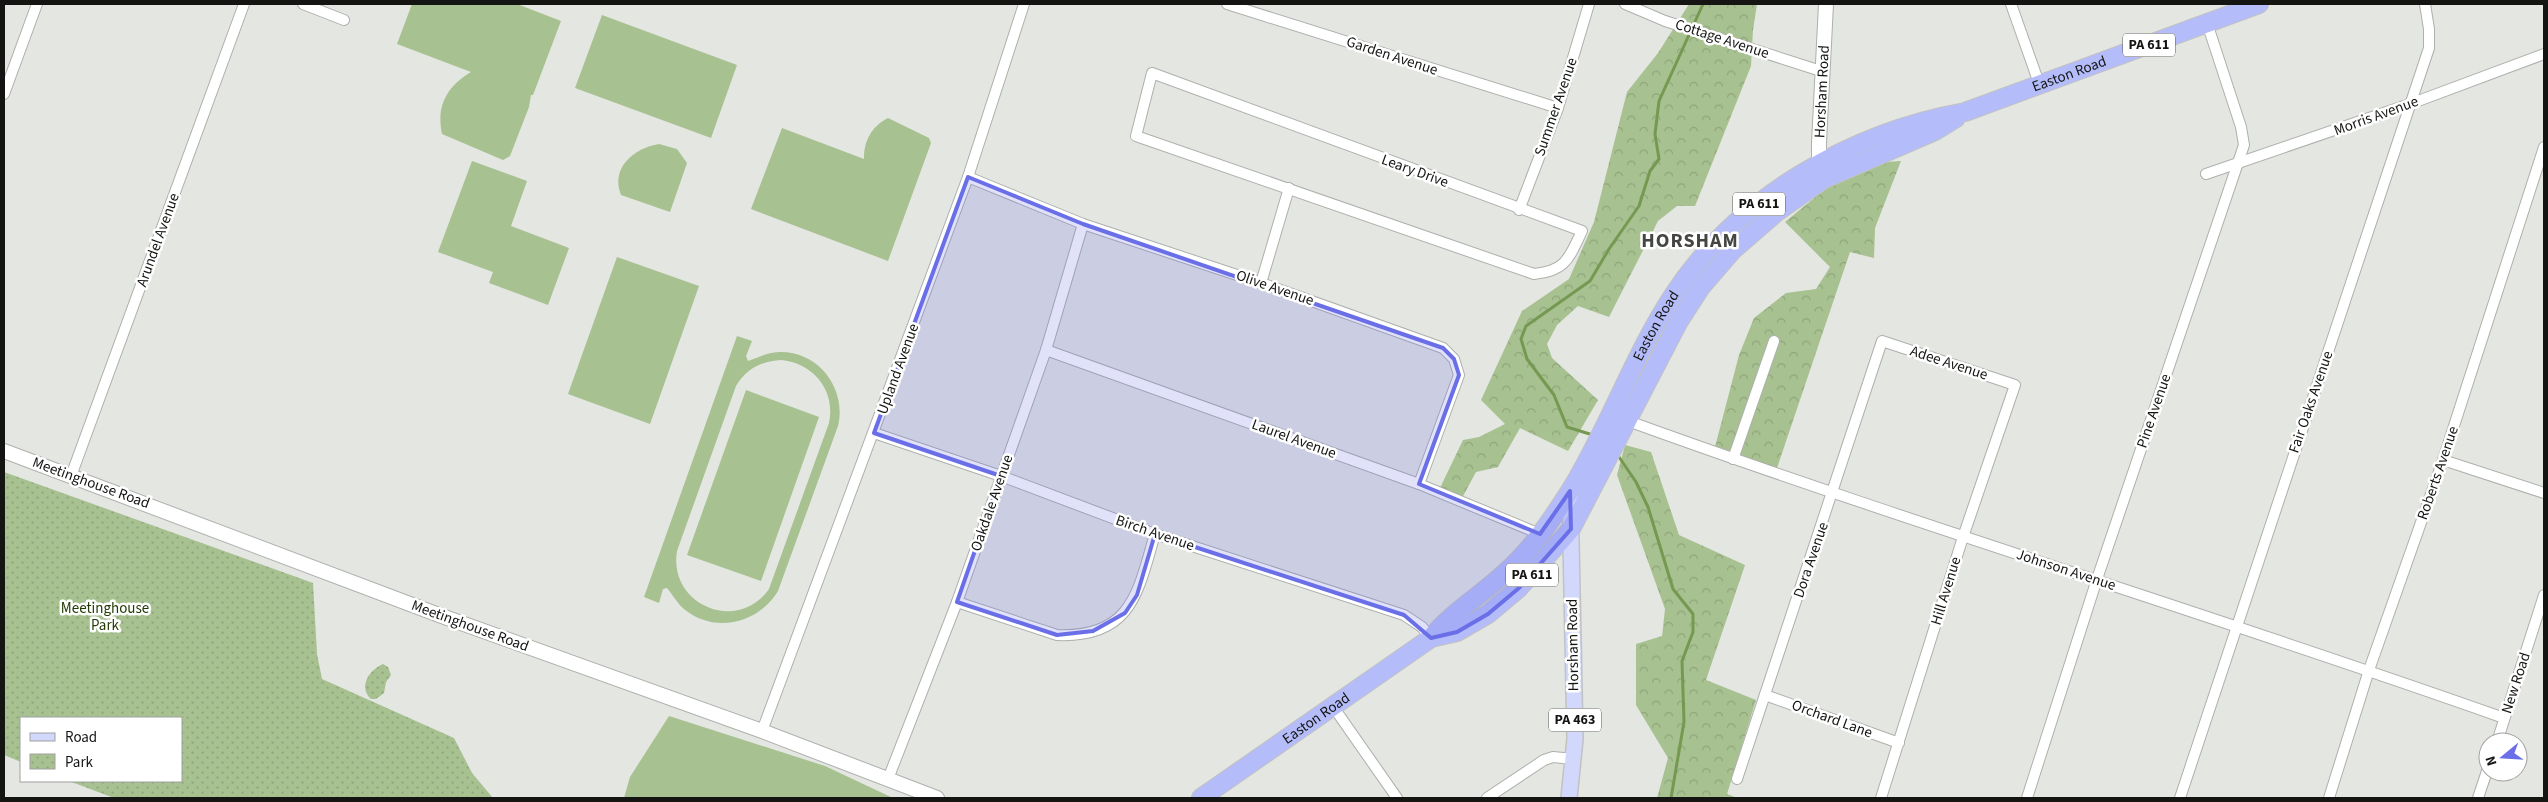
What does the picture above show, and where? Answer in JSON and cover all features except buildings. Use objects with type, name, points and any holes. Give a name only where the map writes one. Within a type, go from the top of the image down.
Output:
[{"type":"highway","name":"Easton Road","points":[[1201,798],[1431,638],[1447,619],[1509,570],[1540,534],[1570,491],[1663,312],[1702,256],[1743,216],[1821,171],[1930,118],[1966,112],[2259,4]]},
{"type":"highway","name":"Easton Road","points":[[1431,638],[1457,632],[1488,614],[1519,588],[1571,529],[1679,321],[1716,268],[1821,171]]},
{"type":"main road","name":"Horsham Road","points":[[1569,798],[1575,739],[1570,491]]},
{"type":"street","points":[[4,94],[37,4]]},
{"type":"street","name":"Arundel Avenue","points":[[71,476],[244,4]]},
{"type":"street","points":[[303,4],[344,20]]},
{"type":"street","name":"Upland Avenue","points":[[762,731],[968,177],[1024,4]]},
{"type":"street","name":"Garden Avenue","points":[[1227,4],[1558,108]]},
{"type":"street","name":"Summer Avenue","points":[[1519,210],[1558,108],[1589,4]]},
{"type":"street","name":"Cottage Avenue","points":[[1625,4],[1665,21],[1821,71]]},
{"type":"street","name":"Horsham Road","points":[[1821,171],[1821,71],[1826,4]]},
{"type":"street","points":[[2011,4],[2040,86]]},
{"type":"street","name":"Fair Oaks Avenue","points":[[2180,798],[2428,48],[2429,29],[2425,4]]},
{"type":"street","name":"Pine Avenue","points":[[2027,798],[2097,579],[2244,146],[2241,127],[2207,23]]},
{"type":"street","name":"Morris Avenue","points":[[2206,174],[2410,104],[2544,54]]},
{"type":"street","name":"Leary Drive","points":[[1152,73],[1519,210],[1582,231],[1568,260],[1552,272],[1534,274],[1136,136],[1152,73]]},
{"type":"street","name":"Roberts Avenue","points":[[2330,798],[2370,670],[2443,460],[2544,147]]},
{"type":"street","name":"Olive Avenue","points":[[968,177],[1083,224],[1261,283],[1443,348],[1454,360],[1459,375],[1418,484]]},
{"type":"street","points":[[1261,283],[1289,188]]},
{"type":"street","name":"Oakdale Avenue","points":[[888,779],[957,602],[1046,350],[1083,224]]},
{"type":"street","points":[[1733,459],[1774,341]]},
{"type":"street","name":"Adee Avenue","points":[[1882,341],[2015,385]]},
{"type":"street","name":"Dora Avenue","points":[[1737,779],[1834,492],[1882,341]]},
{"type":"street","name":"Laurel Avenue","points":[[1046,350],[1418,484],[1540,534]]},
{"type":"street","name":"Hill Avenue","points":[[1881,798],[1963,537],[2015,385]]},
{"type":"street","name":"Johnson Avenue","points":[[1628,421],[1733,459],[1963,537],[2097,579],[2370,670],[2504,718]]},
{"type":"street","name":"Birch Avenue","points":[[874,433],[1001,476],[1155,534],[1404,615],[1422,627],[1431,638]]},
{"type":"street","name":"Meetinghouse Road","points":[[4,451],[439,616],[762,731],[937,798]]},
{"type":"street","points":[[2443,460],[2544,492]]},
{"type":"street","points":[[957,602],[1057,635],[1075,636],[1093,631],[1125,613],[1137,595],[1155,534]]},
{"type":"street","name":"New Road","points":[[2500,732],[2544,595]]},
{"type":"street","name":"Orchard Lane","points":[[1765,695],[1899,743]]},
{"type":"street","points":[[1332,706],[1397,798]]},
{"type":"street","points":[[1487,798],[1544,760],[1553,758],[1573,759]]},
{"type":"street","points":[[2478,798],[2483,782]]},
{"type":"highlighted area","points":[[968,177],[1083,224],[1443,348],[1454,359],[1459,375],[1419,484],[1540,534],[1570,491],[1571,529],[1519,588],[1488,614],[1457,632],[1431,638],[1404,615],[1155,534],[1137,595],[1125,613],[1093,631],[1057,635],[957,602],[1001,476],[874,433]]},
{"type":"green space","points":[[412,4],[517,4],[561,21],[533,95],[531,95],[529,107],[510,156],[503,160],[442,134],[441,114],[445,98],[456,84],[471,72],[397,44]]},
{"type":"green space","points":[[1689,4],[1757,4],[1751,66],[1695,206],[1677,206],[1658,221],[1609,317],[1578,306],[1557,325],[1547,344],[1552,358],[1598,400],[1568,451],[1520,428],[1498,467],[1476,472],[1462,498],[1440,488],[1463,440],[1479,437],[1505,424],[1481,400],[1522,311],[1569,279],[1594,222],[1627,92],[1658,53]]},
{"type":"green space","points":[[602,15],[737,65],[711,138],[575,88]]},
{"type":"green space","points":[[888,118],[929,138],[931,143],[888,261],[751,209],[782,128],[864,159],[867,140],[873,130]]},
{"type":"green space","points":[[659,144],[677,149],[687,163],[670,212],[621,195],[618,185],[619,176],[626,161],[641,150]]},
{"type":"green space","points":[[472,161],[527,181],[511,226],[569,248],[548,305],[489,283],[493,272],[438,252]]},
{"type":"green space","points":[[1901,161],[1875,228],[1874,258],[1850,252],[1777,468],[1715,447],[1739,355],[1754,318],[1786,293],[1816,289],[1830,267],[1785,222],[1831,184],[1872,163]]},
{"type":"green space","points":[[617,257],[699,286],[650,424],[568,394]]},
{"type":"green space","points":[[737,336],[752,341],[746,356],[748,361],[776,352],[795,354],[807,358],[827,375],[834,386],[840,412],[838,426],[778,591],[759,611],[747,618],[735,622],[722,623],[696,617],[682,607],[667,588],[663,589],[659,603],[644,597]],"holes":[[[781,360],[803,366],[820,380],[829,400],[829,423],[769,589],[756,603],[740,610],[724,611],[708,607],[694,599],[683,586],[677,570],[677,551],[736,386],[745,375],[761,364]]]},
{"type":"green space","points":[[746,390],[819,417],[761,581],[687,555]]},
{"type":"green space","points":[[1625,445],[1651,452],[1679,535],[1745,565],[1706,680],[1756,700],[1727,794],[1737,798],[1657,798],[1668,758],[1636,705],[1636,644],[1662,636],[1665,609],[1617,475]]},
{"type":"green space","name":"Meetinghouse Park","points":[[4,472],[313,583],[317,654],[322,679],[454,738],[472,773],[493,798],[114,798],[72,782],[182,782],[182,717],[20,717],[20,762],[4,755]]},
{"type":"green space","points":[[383,664],[388,667],[391,675],[386,682],[384,693],[376,699],[371,699],[365,689],[365,684],[373,670]]},
{"type":"green space","points":[[669,716],[825,766],[893,798],[624,798],[630,777]]},
{"type":"waterway","points":[[1593,435],[1567,427],[1554,395],[1527,359],[1521,339],[1526,326],[1590,281],[1609,249],[1639,206],[1650,171],[1659,159],[1655,134],[1659,101],[1703,4]]},
{"type":"waterway","points":[[1617,454],[1636,482],[1648,507],[1673,589],[1693,614],[1693,632],[1682,661],[1684,722],[1671,798]]},
{"type":"district","name":"HORSHAM","points":[[1690,241]]}]
